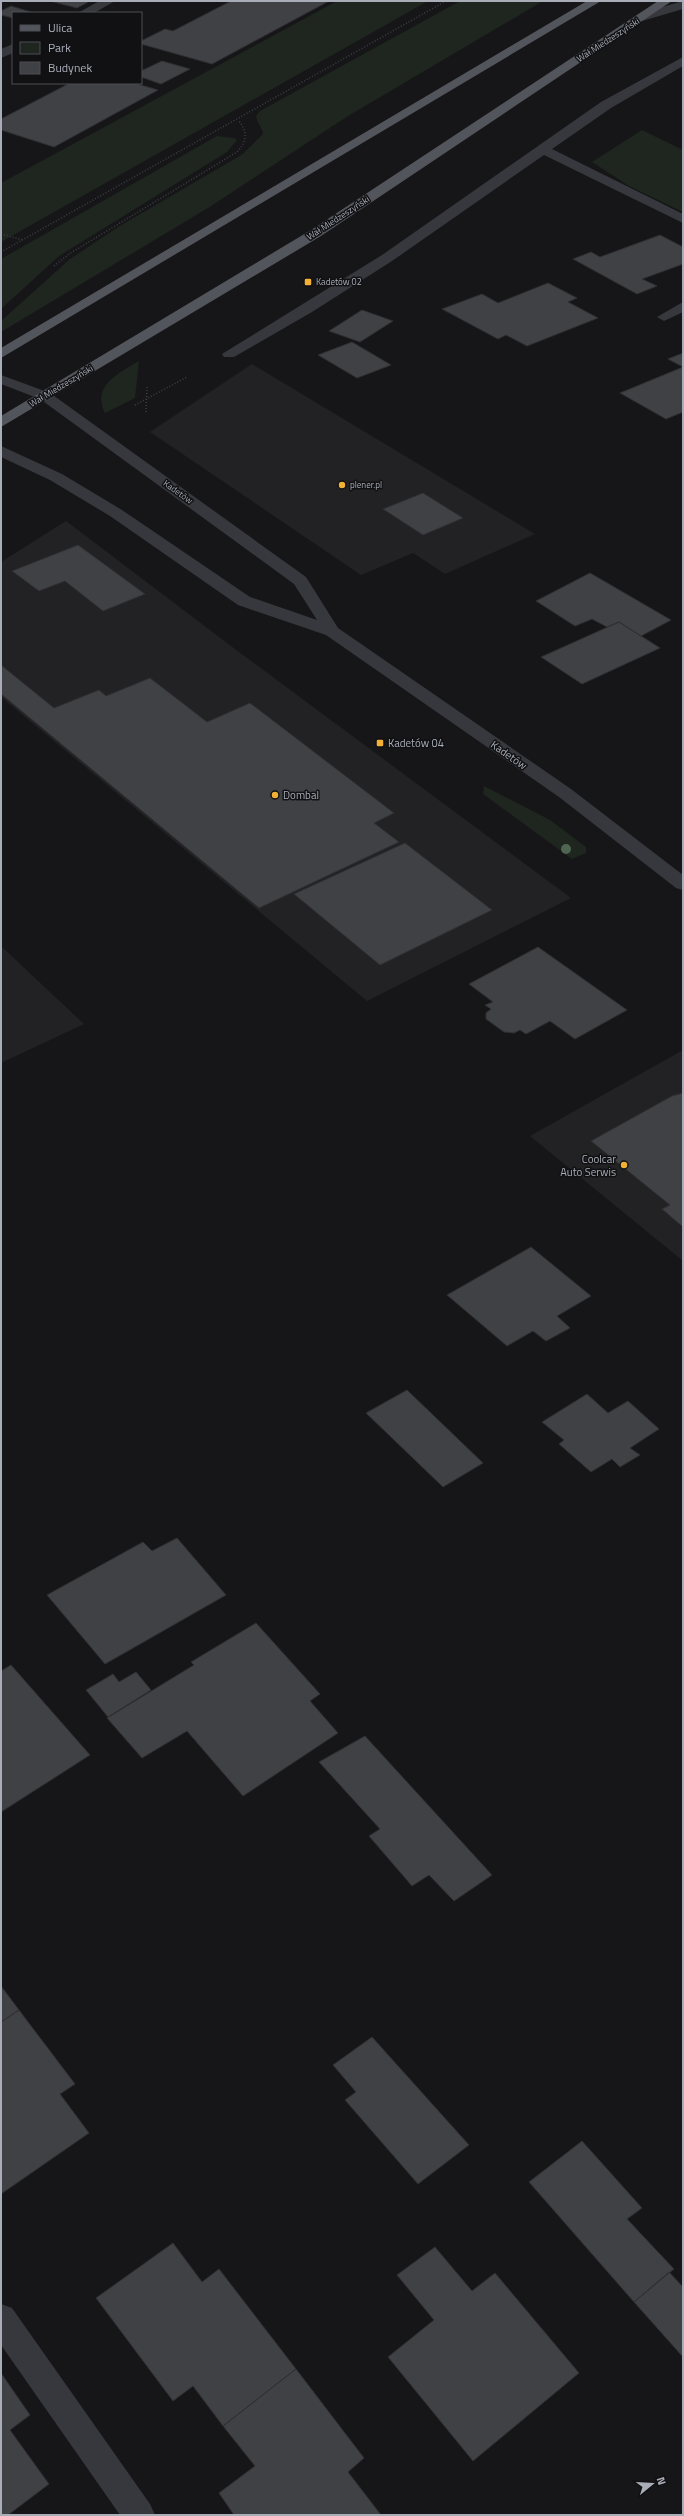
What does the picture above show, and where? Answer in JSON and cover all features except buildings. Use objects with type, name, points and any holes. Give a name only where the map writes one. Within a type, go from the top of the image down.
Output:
[{"type":"main road","points":[[1,354],[595,1]]},
{"type":"main road","name":"Wał Miedzeszyński","points":[[1,422],[316,233],[666,1]]},
{"type":"street","points":[[86,12],[109,1]]},
{"type":"street","points":[[642,17],[683,5]]},
{"type":"street","points":[[1,54],[12,48]]},
{"type":"street","points":[[229,354],[307,309],[387,258],[606,105],[678,63]]},
{"type":"street","points":[[543,149],[683,218]]},
{"type":"street","points":[[664,317],[683,306]]},
{"type":"street","name":"Kadetów","points":[[1,379],[45,396],[300,581],[332,631]]},
{"type":"street","name":"Kadetów","points":[[1,451],[56,477],[116,513],[244,602],[332,631],[565,794],[683,884]]},
{"type":"street","points":[[1,2319],[139,2515]]},
{"type":"path","points":[[1,252],[238,120],[446,1]]},
{"type":"path","points":[[53,267],[69,254],[237,152],[245,144],[246,136],[244,126],[238,120]]},
{"type":"path","points":[[1,234],[24,240]]},
{"type":"shaded area","name":"plener.pl","points":[[252,364],[535,534],[445,574],[413,553],[361,575],[150,432]]},
{"type":"shaded area","name":"Dombal","points":[[66,521],[235,649],[571,898],[367,1001],[1,697],[1,562]]},
{"type":"shaded area","points":[[1,946],[84,1024],[1,1063]]},
{"type":"shaded area","name":"Coolcar Auto Serwis","points":[[683,1050],[683,1261],[530,1136]]},
{"type":"green space","points":[[337,1],[428,1],[1,242],[1,183]]},
{"type":"green space","points":[[460,1],[543,1],[348,116],[208,208],[1,332],[1,321],[70,259],[118,227],[243,154],[263,134],[256,116],[260,111]]},
{"type":"green space","points":[[642,130],[683,150],[683,212],[629,186],[592,162]]},
{"type":"green space","points":[[217,136],[234,138],[237,140],[227,152],[59,256],[1,309],[1,259]]},
{"type":"green space","points":[[139,361],[135,398],[105,413],[102,404],[104,388],[109,381],[123,370]]},
{"type":"green space","points":[[484,786],[550,820],[586,847],[586,853],[572,859],[483,794]]},
{"type":"place","name":"Kadetów 02","points":[[308,282]]},
{"type":"place","name":"plener.pl","points":[[342,485]]},
{"type":"place","name":"Kadetów 04","points":[[380,743]]},
{"type":"place","name":"Dombal","points":[[275,795]]},
{"type":"place","name":"Coolcar Auto Serwis","points":[[624,1165]]}]
